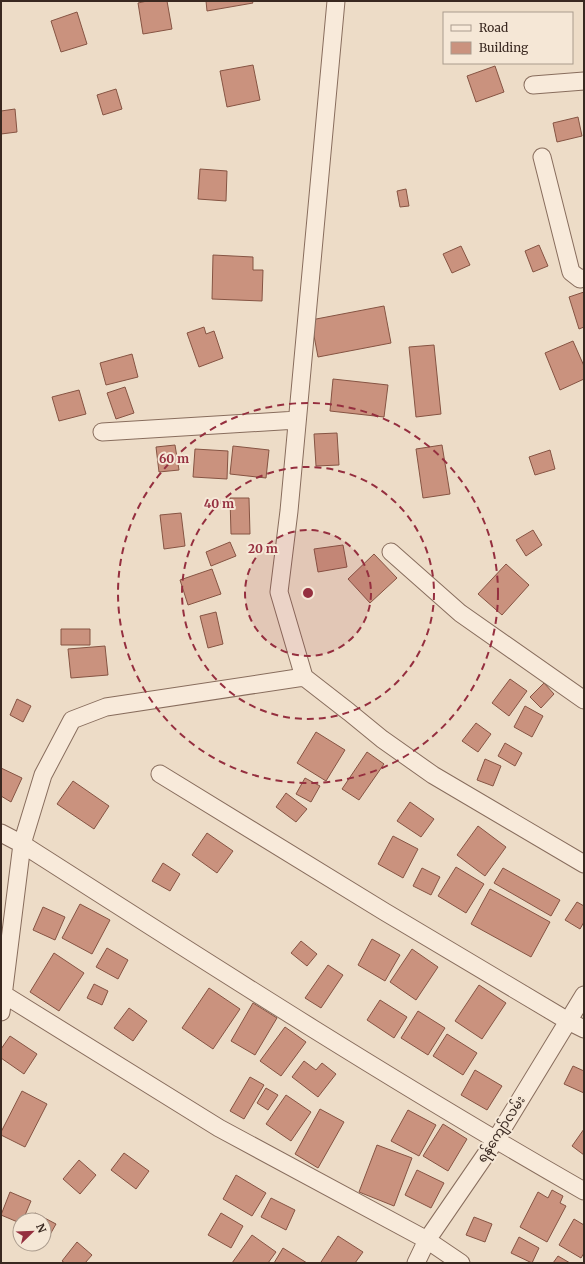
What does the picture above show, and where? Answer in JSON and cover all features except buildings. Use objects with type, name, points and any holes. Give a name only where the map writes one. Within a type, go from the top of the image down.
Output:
[{"type":"street","points":[[336,1],[289,511],[279,592],[304,676],[382,740],[433,775],[584,864]]},
{"type":"street","points":[[533,85],[584,82]]},
{"type":"street","points":[[542,157],[571,272],[580,279],[584,278]]},
{"type":"street","points":[[102,432],[297,420]]},
{"type":"street","points":[[392,552],[460,613],[584,700]]},
{"type":"street","points":[[1,1012],[22,844],[43,775],[72,720],[106,707],[304,676]]},
{"type":"street","points":[[160,774],[385,912],[568,1021],[584,1029]]},
{"type":"street","points":[[1,833],[22,844],[253,992],[495,1140],[584,1191]]},
{"type":"street","points":[[3,994],[219,1128],[427,1240],[461,1263]]},
{"type":"street","name":"ရန်ကျော်လမ်း","points":[[416,1263],[427,1240],[495,1140],[584,995]]}]
